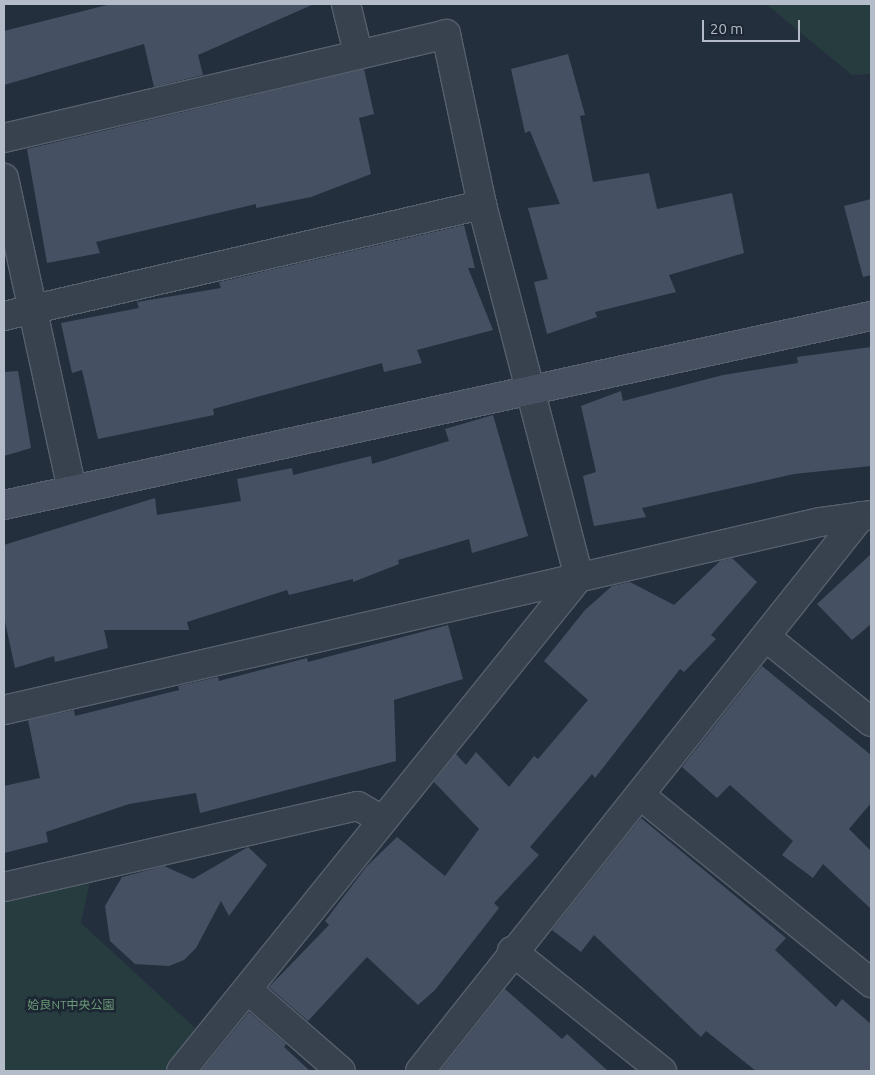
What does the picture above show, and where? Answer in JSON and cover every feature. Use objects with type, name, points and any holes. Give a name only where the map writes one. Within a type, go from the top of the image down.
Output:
[{"type":"street","points":[[346,4],[358,53]]},
{"type":"street","points":[[4,138],[358,53],[446,34],[482,205],[528,394],[579,577]]},
{"type":"street","points":[[4,178],[72,489]]},
{"type":"street","points":[[4,316],[482,205]]},
{"type":"street","points":[[4,505],[72,489],[528,394],[871,316]]},
{"type":"street","points":[[4,710],[579,577],[866,515]]},
{"type":"street","points":[[420,1071],[512,951],[866,515]]},
{"type":"street","points":[[180,1071],[248,990],[382,820],[579,577]]},
{"type":"street","points":[[767,638],[871,722]]},
{"type":"street","points":[[640,795],[871,983]]},
{"type":"street","points":[[4,887],[358,806],[382,820]]},
{"type":"street","points":[[512,951],[662,1071]]},
{"type":"street","points":[[248,990],[341,1071]]},
{"type":"green space","points":[[766,4],[871,4],[871,74],[852,75]]},
{"type":"green space","name":"姶良NT中央公園","points":[[93,866],[81,923],[207,1039],[181,1071],[4,1071],[4,887]]},
{"type":"building","points":[[111,4],[314,4],[198,55],[203,75],[154,87],[144,44],[4,85],[4,31]]},
{"type":"building","points":[[568,54],[585,115],[580,116],[593,182],[649,173],[657,209],[732,193],[744,253],[669,275],[676,292],[595,312],[597,317],[547,334],[534,282],[548,279],[528,208],[560,204],[530,131],[525,133],[511,69]]},
{"type":"building","points":[[364,69],[374,114],[359,118],[371,174],[311,197],[256,208],[256,204],[96,242],[100,253],[47,263],[27,149]]},
{"type":"building","points":[[871,199],[871,275],[863,277],[844,206]]},
{"type":"building","points":[[464,225],[475,268],[468,268],[493,330],[417,350],[422,363],[384,372],[382,363],[213,409],[214,415],[98,439],[82,370],[72,373],[61,323],[139,308],[137,302],[221,288],[219,282]]},
{"type":"building","points":[[871,347],[871,466],[794,474],[642,508],[646,517],[594,526],[583,476],[596,472],[581,406],[621,391],[623,401],[723,375],[798,363],[797,357]]},
{"type":"building","points":[[18,371],[31,448],[4,456],[4,372]]},
{"type":"building","points":[[493,415],[528,536],[472,553],[469,539],[398,560],[399,564],[353,582],[353,579],[289,595],[287,590],[187,622],[189,630],[104,630],[108,648],[55,662],[54,656],[15,668],[4,617],[4,545],[155,498],[157,515],[241,501],[237,479],[292,468],[293,475],[371,456],[372,464],[449,441],[445,429]]},
{"type":"building","points":[[871,554],[871,624],[852,640],[817,604]]},
{"type":"building","points":[[732,558],[757,582],[711,635],[716,639],[684,672],[680,669],[595,778],[592,774],[530,847],[539,855],[494,903],[499,908],[435,990],[418,1005],[367,957],[308,1021],[269,987],[329,925],[325,921],[367,866],[397,837],[445,876],[479,829],[434,782],[456,754],[466,765],[476,752],[509,787],[534,756],[538,759],[588,700],[544,661],[585,610],[612,586],[630,582],[674,605],[720,561]]},
{"type":"building","points":[[448,625],[463,679],[394,700],[396,761],[200,813],[196,793],[129,804],[46,832],[48,842],[4,853],[4,786],[40,778],[28,720],[74,710],[75,716],[179,690],[178,686],[218,677],[219,681],[307,658],[308,662]]},
{"type":"building","points":[[762,666],[871,755],[871,803],[849,829],[871,851],[871,909],[823,864],[813,878],[782,855],[793,841],[730,785],[717,798],[682,767]]},
{"type":"building","points":[[641,818],[786,938],[775,950],[836,1007],[842,999],[871,1024],[871,1071],[756,1071],[706,1031],[701,1037],[594,935],[581,952],[552,930]]},
{"type":"building","points":[[248,847],[267,865],[229,916],[221,901],[196,948],[184,960],[169,966],[135,964],[110,941],[105,906],[122,877],[164,866],[193,879]]},
{"type":"building","points":[[505,989],[562,1039],[567,1034],[608,1071],[440,1071]]},
{"type":"building","points":[[249,1012],[286,1044],[284,1047],[310,1071],[201,1071]]}]
